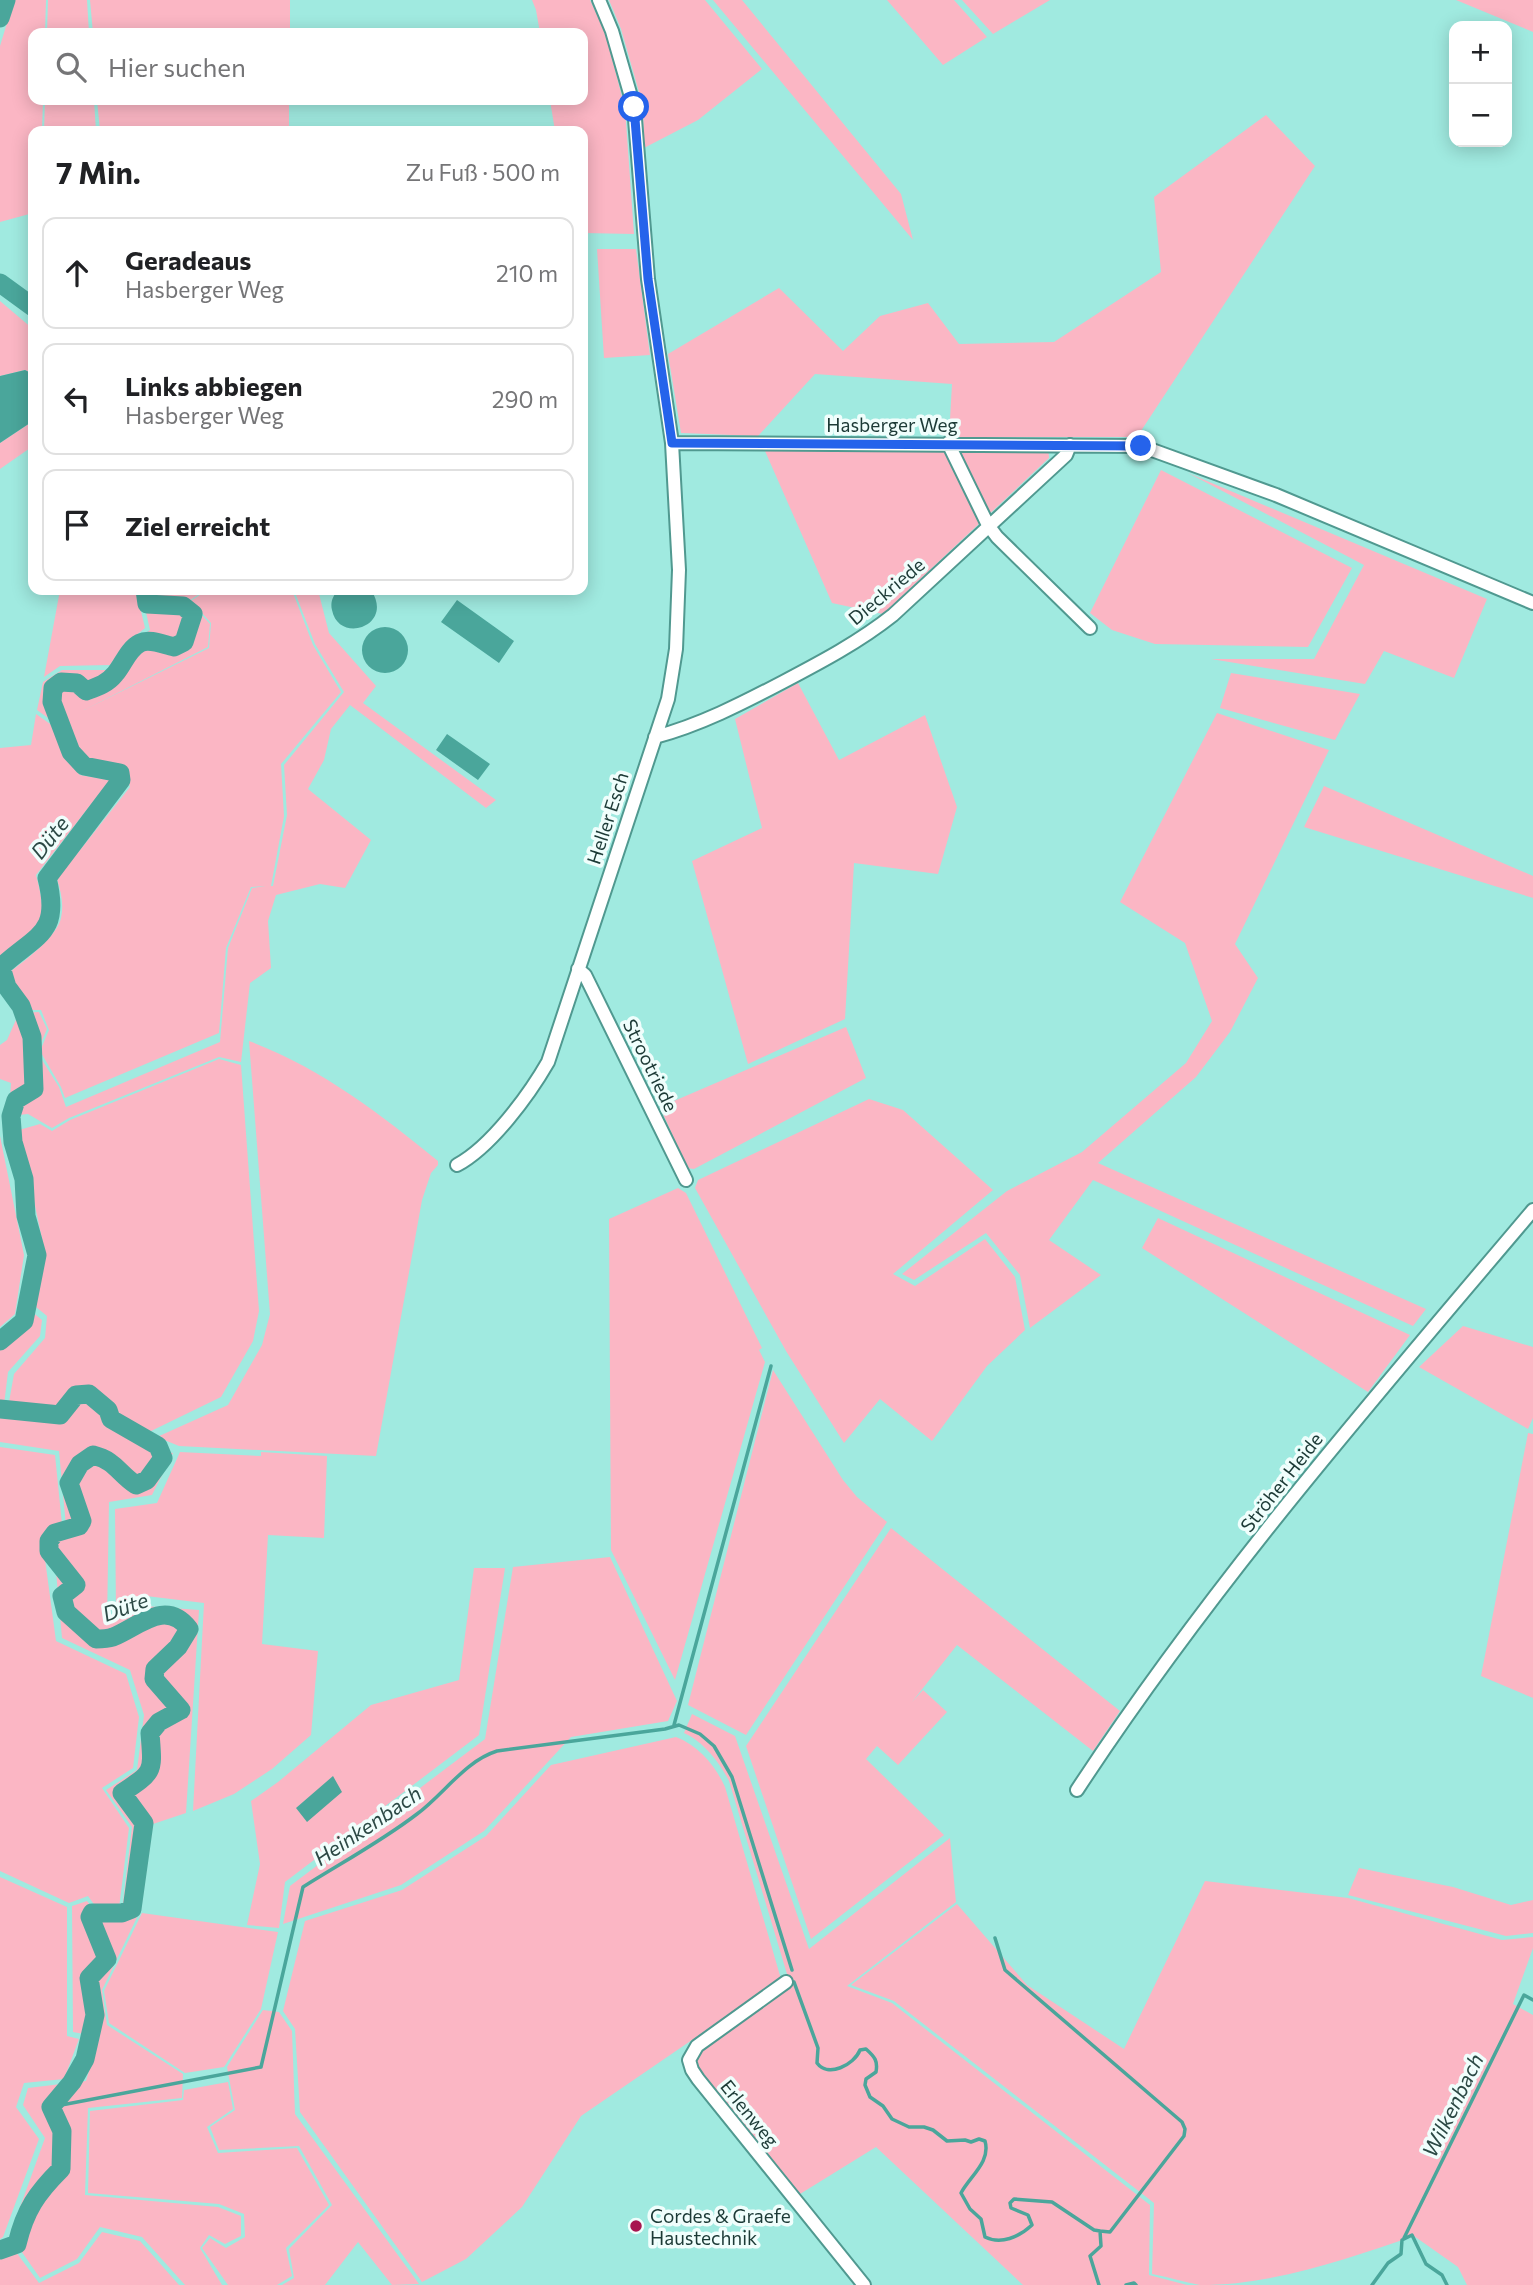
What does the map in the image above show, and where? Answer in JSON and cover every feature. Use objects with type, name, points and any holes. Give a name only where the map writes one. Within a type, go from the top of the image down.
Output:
[{"type":"street","points":[[599,0],[612,31],[634,107],[648,279],[672,443]]},
{"type":"street","name":"Hasberger Weg","points":[[672,443],[1141,446],[1276,495],[1533,603]]},
{"type":"street","name":"Heller Esch","points":[[457,1166],[477,1153],[530,1092],[548,1062],[668,699],[676,649],[679,570],[672,443]]},
{"type":"street","points":[[947,443],[988,525],[997,537],[1090,628]]},
{"type":"street","name":"Dieckriede","points":[[655,737],[689,728],[742,703],[866,636],[893,615],[1066,455],[1070,444]]},
{"type":"street","name":"Strootriede","points":[[578,969],[585,975],[686,1180]]},
{"type":"street","name":"Ströher Heide","points":[[1077,1790],[1132,1706],[1331,1450],[1533,1210]]},
{"type":"street","name":"Erlenweg","points":[[786,1983],[697,2046],[689,2060],[692,2070],[864,2285]]},
{"type":"shaded area","points":[[14,0],[46,0],[45,28],[28,28],[28,105],[43,105],[42,126],[28,126],[28,214],[0,222],[0,46]]},
{"type":"shaded area","points":[[48,0],[87,0],[89,28],[47,28]]},
{"type":"shaded area","points":[[90,0],[290,0],[290,28],[93,28]]},
{"type":"shaded area","points":[[532,0],[590,0],[605,32],[625,108],[634,234],[588,233],[588,126],[554,126],[551,105],[588,105],[588,28],[539,28]]},
{"type":"shaded area","points":[[609,0],[705,0],[762,69],[698,120],[644,148],[643,106],[621,29]]},
{"type":"shaded area","points":[[713,0],[742,0],[901,194],[913,240]]},
{"type":"shaded area","points":[[887,0],[954,0],[987,37],[943,65]]},
{"type":"shaded area","points":[[962,0],[1050,0],[993,34]]},
{"type":"shaded area","points":[[1456,0],[1533,0],[1533,32]]},
{"type":"shaded area","points":[[45,105],[94,105],[96,126],[44,126]]},
{"type":"shaded area","points":[[97,105],[289,105],[289,126],[100,126]]},
{"type":"shaded area","points":[[1266,115],[1315,166],[1137,437],[949,437],[952,384],[815,374],[758,436],[681,433],[668,354],[779,288],[843,351],[880,316],[928,303],[959,344],[1054,342],[1161,272],[1154,197]]},
{"type":"shaded area","points":[[597,249],[636,249],[650,355],[604,358]]},
{"type":"shaded area","points":[[0,301],[28,325],[28,372],[0,376]]},
{"type":"shaded area","points":[[28,372],[28,424],[0,443],[0,376]]},
{"type":"shaded area","points":[[28,424],[28,449],[0,469],[0,443]]},
{"type":"shaded area","points":[[1048,444],[1049,458],[883,614],[832,603],[765,451]]},
{"type":"shaded area","points":[[1161,470],[1352,568],[1308,647],[1155,644],[1112,630],[1090,613]]},
{"type":"shaded area","points":[[1188,473],[1487,599],[1454,678],[1384,651],[1365,684],[1211,659],[1314,659],[1364,565]]},
{"type":"shaded area","points":[[59,595],[137,595],[145,628],[123,646],[110,665],[60,666],[44,677]]},
{"type":"shaded area","points":[[142,595],[198,595],[189,601],[210,624],[208,647],[84,710],[209,648],[211,623],[191,601],[200,595],[294,595],[313,645],[341,692],[281,764],[284,816],[271,886],[287,815],[284,765],[344,692],[315,644],[296,595],[319,595],[329,633],[376,686],[363,703],[496,800],[486,808],[350,705],[331,729],[324,760],[308,789],[371,840],[345,888],[320,884],[276,895],[268,921],[271,968],[250,983],[241,1062],[219,1057],[69,1118],[52,1128],[28,1114],[9,1116],[11,1083],[0,1079],[0,1045],[7,1040],[19,1013],[39,1012],[47,1029],[37,1052],[59,1087],[66,1107],[220,1042],[228,948],[252,888],[266,886],[251,887],[226,948],[219,1033],[65,1098],[40,1051],[49,1030],[41,1010],[30,1010],[11,986],[11,971],[40,947],[59,925],[62,908],[57,879],[130,787],[124,765],[98,761],[84,755],[74,743],[65,718],[55,723],[37,710],[43,682],[62,670],[112,670],[127,648],[150,630]]},
{"type":"shaded area","points":[[373,595],[377,603],[376,613],[363,627],[344,627],[337,621],[332,610],[333,597]]},
{"type":"shaded area","points":[[457,600],[514,641],[499,663],[441,622]]},
{"type":"shaded area","points":[[385,627],[401,634],[408,650],[401,666],[385,673],[369,666],[362,650],[369,634]]},
{"type":"shaded area","points":[[1231,673],[1360,694],[1335,740],[1220,708]]},
{"type":"shaded area","points":[[798,683],[839,760],[925,715],[957,807],[938,874],[854,863],[845,1019],[748,1064],[692,861],[762,828],[735,719]]},
{"type":"shaded area","points":[[1217,713],[1329,750],[1235,944],[1258,978],[1230,1032],[1196,1077],[1098,1163],[1426,1309],[1413,1326],[1093,1180],[1049,1240],[1101,1275],[1030,1328],[1020,1275],[986,1233],[914,1280],[902,1274],[1007,1191],[1082,1152],[1186,1063],[1212,1021],[1185,943],[1120,902]]},
{"type":"shaded area","points":[[36,714],[53,726],[63,756],[80,775],[110,780],[36,875],[42,906],[38,924],[0,956],[0,748],[31,745]]},
{"type":"shaded area","points":[[447,734],[490,764],[478,780],[436,750]]},
{"type":"shaded area","points":[[1324,786],[1533,876],[1533,898],[1304,827]]},
{"type":"shaded area","points":[[846,1027],[866,1078],[694,1169],[687,1168],[660,1107]]},
{"type":"shaded area","points":[[249,1041],[325,1078],[394,1126],[438,1161],[422,1200],[376,1456],[179,1446],[157,1437],[228,1405],[262,1345],[270,1314]]},
{"type":"shaded area","points":[[219,1059],[241,1065],[259,1311],[253,1341],[221,1397],[149,1432],[116,1415],[114,1406],[91,1386],[72,1389],[57,1408],[9,1402],[14,1374],[45,1338],[47,1316],[36,1307],[45,1253],[19,1130],[40,1124],[52,1131],[70,1120]]},
{"type":"shaded area","points":[[869,1099],[903,1110],[993,1190],[893,1274],[915,1286],[985,1239],[1015,1277],[1025,1330],[987,1366],[932,1441],[880,1399],[844,1443],[786,1351],[695,1188],[698,1180]]},
{"type":"shaded area","points":[[0,1136],[24,1255],[15,1314],[0,1327]]},
{"type":"shaded area","points":[[678,1188],[686,1193],[762,1348],[759,1350],[765,1362],[675,1680],[611,1550],[609,1219]]},
{"type":"shaded area","points":[[1158,1218],[1410,1335],[1368,1392],[1142,1248]]},
{"type":"shaded area","points":[[20,1302],[42,1320],[40,1336],[8,1372],[3,1413],[60,1421],[77,1400],[87,1399],[101,1412],[103,1424],[153,1450],[173,1453],[152,1495],[109,1502],[107,1622],[144,1606],[199,1610],[186,1813],[153,1824],[141,1909],[102,1990],[107,2025],[183,2074],[182,2098],[88,2108],[85,2195],[218,2207],[241,2216],[241,2236],[225,2244],[209,2235],[200,2248],[222,2285],[185,2285],[142,2237],[100,2227],[77,2259],[40,2278],[10,2235],[45,2138],[23,2105],[28,2088],[86,2081],[99,2037],[73,2032],[72,1906],[87,1901],[101,1919],[121,1919],[132,1827],[106,1790],[137,1770],[144,1715],[130,1670],[62,1638],[54,1549],[57,1540],[67,1537],[59,1451],[0,1442],[0,1331],[18,1316]]},
{"type":"shaded area","points":[[1463,1326],[1533,1347],[1533,1418],[1528,1429],[1419,1367]]},
{"type":"shaded area","points":[[773,1370],[843,1480],[857,1497],[887,1522],[746,1735],[688,1705]]},
{"type":"shaded area","points":[[1528,1433],[1533,1434],[1533,1698],[1481,1676]]},
{"type":"shaded area","points":[[0,1447],[55,1455],[62,1524],[50,1529],[42,1537],[56,1641],[126,1674],[139,1717],[133,1768],[102,1788],[129,1828],[119,1908],[96,1907],[88,1896],[69,1903],[0,1871]]},
{"type":"shaded area","points":[[180,1452],[261,1456],[261,1452],[327,1456],[324,1538],[268,1535],[262,1644],[318,1651],[311,1735],[272,1769],[234,1794],[193,1811],[204,1603],[146,1596],[116,1611],[115,1509],[157,1503]]},
{"type":"shaded area","points":[[891,1528],[1120,1711],[1093,1751],[957,1645],[912,1702],[923,1690],[947,1712],[898,1765],[877,1746],[866,1759],[944,1835],[811,1939],[746,1746]]},
{"type":"shaded area","points":[[610,1557],[677,1701],[668,1721],[571,1737],[484,1831],[401,1885],[283,1924],[290,1886],[485,1739],[513,1567]]},
{"type":"shaded area","points":[[474,1568],[505,1568],[479,1735],[285,1882],[279,1928],[247,1925],[260,1864],[251,1801],[371,1705],[459,1680]]},
{"type":"shaded area","points":[[692,1714],[735,1736],[809,1949],[950,1838],[956,1902],[847,1986],[892,2003],[1150,2205],[1149,2275],[1187,2285],[1023,2285],[876,2147],[800,2194],[694,2068],[694,2058],[701,2049],[790,1984],[729,1781],[710,1753],[698,1741],[684,1733]]},
{"type":"shaded area","points":[[676,1737],[705,1757],[725,1787],[781,1979],[581,2116],[522,2207],[466,2259],[422,2282],[300,2112],[295,2029],[283,2011],[305,1921],[402,1890],[486,1836],[551,1765]]},
{"type":"shaded area","points":[[333,1776],[342,1792],[307,1822],[296,1808]]},
{"type":"shaded area","points":[[1359,1868],[1453,1887],[1511,1905],[1533,1900],[1533,1933],[1506,1936],[1348,1895]]},
{"type":"shaded area","points":[[0,1877],[67,1907],[67,2036],[79,2039],[64,2079],[24,2083],[16,2107],[39,2139],[0,2239]]},
{"type":"shaded area","points":[[1205,1881],[1348,1898],[1502,1940],[1533,1937],[1533,1948],[1513,2004],[1533,2015],[1533,2285],[1467,2285],[1458,2267],[1414,2236],[1309,2269],[1255,2281],[1200,2285],[1152,2274],[1154,2203],[894,2001],[851,1985],[957,1904],[1027,1985],[1124,2049]]},
{"type":"shaded area","points":[[142,1913],[278,1932],[261,2009],[224,2067],[185,2073],[109,2023],[104,1991]]},
{"type":"shaded area","points":[[263,2010],[279,2012],[292,2031],[295,2114],[419,2284],[392,2285],[358,2242],[325,2285],[282,2285],[294,2278],[289,2249],[332,2205],[299,2146],[219,2150],[210,2127],[235,2110],[227,2067]]},
{"type":"shaded area","points":[[228,2082],[233,2109],[207,2127],[218,2153],[297,2148],[329,2205],[286,2248],[292,2276],[277,2285],[228,2285],[202,2248],[210,2238],[226,2248],[245,2237],[244,2214],[219,2204],[88,2193],[90,2111],[183,2100],[184,2090]]},
{"type":"shaded area","points":[[102,2232],[140,2241],[179,2285],[0,2285],[0,2259],[16,2252],[39,2283],[79,2263]]},
{"type":"waterway","name":"Düte","points":[[0,18],[6,0]]},
{"type":"waterway","name":"Düte","points":[[0,283],[28,303]]},
{"type":"waterway","name":"Düte","points":[[0,1341],[24,1321],[37,1255],[26,1216],[24,1179],[13,1142],[11,1116],[16,1100],[34,1089],[32,1037],[21,1006],[7,987],[1,967],[43,931],[51,911],[47,878],[121,780],[120,773],[84,766],[71,752],[52,702],[53,688],[61,682],[77,683],[86,691],[102,685],[112,677],[132,649],[140,643],[153,642],[174,647],[184,642],[193,614],[183,606],[147,604],[146,595]]},
{"type":"waterway","points":[[674,1725],[771,1366]]},
{"type":"waterway","name":"Düte","points":[[0,1409],[60,1415],[76,1395],[89,1394],[108,1410],[111,1419],[158,1446],[163,1458],[147,1480],[136,1485],[101,1457],[93,1455],[80,1464],[69,1483],[82,1521],[79,1526],[55,1533],[49,1541],[49,1551],[76,1585],[62,1596],[66,1612],[96,1639],[113,1637],[161,1615],[180,1620],[189,1629],[178,1647],[155,1669],[154,1679],[181,1710],[159,1722],[150,1733],[150,1769],[141,1780],[122,1793],[144,1823],[132,1909],[122,1913],[92,1913],[90,1917],[107,1959],[89,1978],[95,2015],[85,2059],[72,2082],[51,2107],[62,2131],[61,2169],[33,2203],[17,2244],[0,2250]]},
{"type":"waterway","name":"Heinkenbach","points":[[51,2107],[261,2067],[303,1887],[404,1824],[475,1762],[497,1751],[679,1725],[700,1734],[714,1746],[732,1777],[792,1970]]},
{"type":"waterway","points":[[995,1938],[1005,1970],[1182,2122],[1185,2129],[1184,2136],[1110,2232],[1100,2231]]},
{"type":"waterway","name":"Heinkenbach","points":[[794,1982],[818,2048],[817,2063],[828,2069],[840,2068],[847,2065],[860,2050],[866,2049],[875,2059],[877,2068],[876,2072],[866,2079],[865,2085],[870,2097],[883,2106],[892,2119],[909,2127],[933,2130],[947,2141],[985,2141],[985,2156],[961,2193],[970,2209],[981,2219],[985,2237],[1003,2240],[1032,2225],[1028,2215],[1011,2208],[1010,2203],[1014,2199],[1052,2202],[1094,2230],[1100,2231],[1101,2246],[1090,2256],[1099,2285]]},
{"type":"waterway","name":"Wilkenbach","points":[[1404,2238],[1524,1995],[1533,2000]]},
{"type":"waterway","name":"Heinkenbach","points":[[1372,2285],[1388,2263],[1401,2254],[1402,2240],[1412,2235],[1426,2264],[1442,2275],[1447,2285]]},
{"type":"waterway","name":"Heinkenbach","points":[[1126,2285],[1136,2285]]},
{"type":"place","name":"Cordes & Graefe Haustechnik","points":[[636,2226]]},
{"type":"route","points":[[634,107],[648,279],[672,443],[1141,446]]}]
